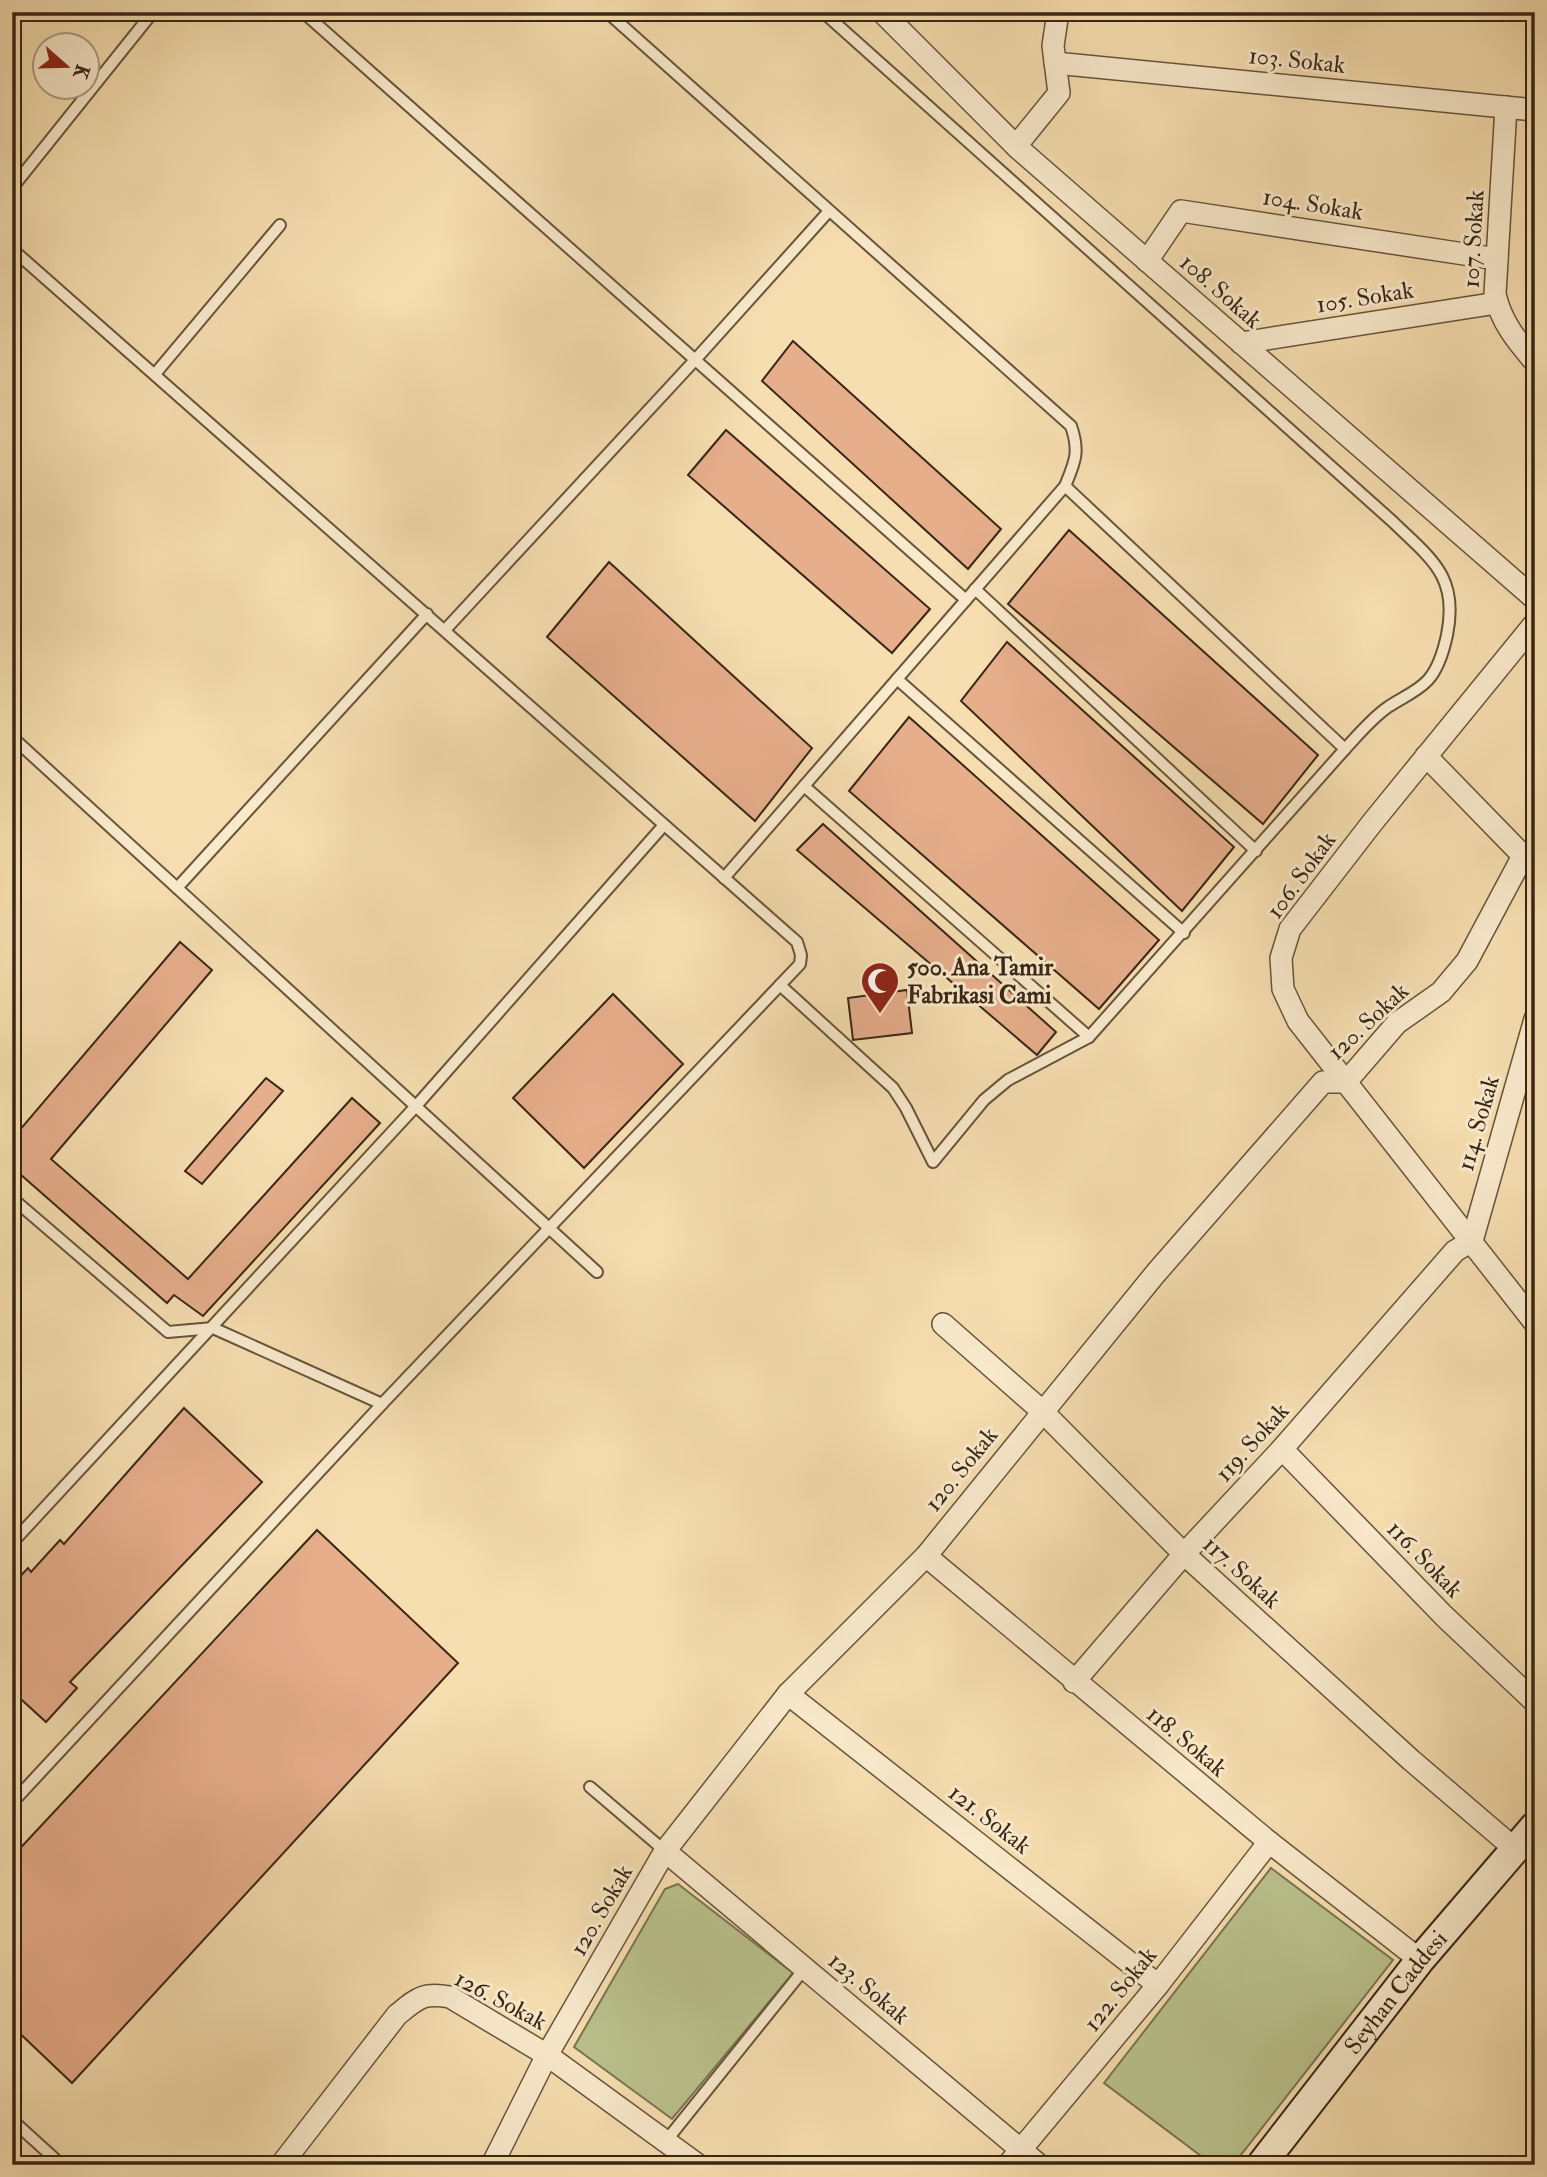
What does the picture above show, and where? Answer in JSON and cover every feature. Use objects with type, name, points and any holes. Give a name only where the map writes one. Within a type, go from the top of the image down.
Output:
[{"type":"main road","name":"Seyhan Caddesi","points":[[1272,2162],[1420,1960],[1535,1826]]},
{"type":"street","name":"108. Sokak","points":[[882,12],[1016,146],[1535,599]]},
{"type":"street","points":[[1016,146],[1059,93],[1053,46],[1058,12]]},
{"type":"street","name":"103. Sokak","points":[[1055,63],[1535,110]]},
{"type":"street","name":"107. Sokak","points":[[1506,107],[1495,294],[1511,334],[1535,362]]},
{"type":"street","name":"104. Sokak","points":[[1147,261],[1181,211],[1497,259]]},
{"type":"street","name":"105. Sokak","points":[[1241,344],[1497,303]]},
{"type":"street","name":"106. Sokak","points":[[1535,623],[1290,929],[1281,958],[1283,989],[1298,1021],[1535,1323]]},
{"type":"street","points":[[1426,757],[1529,862]]},
{"type":"street","name":"120. Sokak","points":[[492,2165],[547,2055],[665,1852],[789,1693],[926,1556],[1156,1273],[1323,1082],[1346,1082],[1397,1023],[1441,992],[1467,961],[1529,862]]},
{"type":"street","name":"114. Sokak","points":[[1472,1241],[1535,1019]]},
{"type":"street","name":"119. Sokak","points":[[1074,1682],[1184,1554],[1282,1449],[1455,1251],[1472,1241]]},
{"type":"street","name":"117. Sokak","points":[[943,1324],[1042,1410],[1184,1554],[1410,1760],[1515,1849]]},
{"type":"street","name":"116. Sokak","points":[[1282,1449],[1444,1616],[1535,1702]]},
{"type":"street","name":"118. Sokak","points":[[926,1556],[1269,1842],[1420,1960]]},
{"type":"street","name":"121. Sokak","points":[[789,1693],[1158,1985]]},
{"type":"street","name":"122. Sokak","points":[[1015,2158],[1158,1985],[1269,1842]]},
{"type":"street","name":"123. Sokak","points":[[665,1852],[805,1968],[1015,2158],[1040,2165]]},
{"type":"street","name":"126. Sokak","points":[[281,2165],[397,2015],[416,2000],[432,1994],[450,1997],[547,2055],[698,2165]]},
{"type":"lane","points":[[12,188],[153,12]]},
{"type":"lane","points":[[303,12],[966,600]]},
{"type":"lane","points":[[607,12],[1071,426],[1076,440],[1077,457],[1065,486],[724,878]]},
{"type":"lane","points":[[780,985],[893,1088],[933,1162],[984,1100],[1008,1080],[1090,1037],[1345,749],[1385,709],[1408,696],[1430,678],[1444,648],[1451,617],[1448,587],[1435,562],[823,12]]},
{"type":"lane","points":[[445,630],[829,211]]},
{"type":"lane","points":[[155,374],[280,225]]},
{"type":"lane","points":[[12,249],[797,942],[802,955],[800,964],[548,1227],[12,1803]]},
{"type":"lane","points":[[1065,486],[1345,749]]},
{"type":"lane","points":[[975,590],[1256,851]]},
{"type":"lane","points":[[177,888],[427,614]]},
{"type":"lane","points":[[897,679],[1184,933]]},
{"type":"lane","points":[[12,737],[597,1272]]},
{"type":"lane","points":[[804,786],[1090,1037]]},
{"type":"lane","points":[[12,1544],[416,1106],[664,825]]},
{"type":"lane","points":[[12,1198],[168,1332],[212,1328],[382,1404]]},
{"type":"lane","points":[[590,1787],[665,1852]]},
{"type":"lane","points":[[666,2141],[805,1968]]},
{"type":"lane","points":[[12,2120],[55,2159]]},
{"type":"green space","points":[[1271,1868],[1393,1960],[1233,2165],[1213,2165],[1104,2083]]},
{"type":"green space","points":[[678,1884],[793,1973],[672,2119],[574,2047],[665,1889]]},
{"type":"building","points":[[793,341],[1001,529],[968,569],[762,381]]},
{"type":"building","points":[[726,430],[930,609],[892,653],[688,475]]},
{"type":"building","points":[[1069,530],[1318,755],[1263,824],[1008,604]]},
{"type":"building","points":[[609,562],[812,748],[755,821],[547,637]]},
{"type":"building","points":[[1007,642],[1234,847],[1182,911],[961,701]]},
{"type":"building","points":[[909,717],[1159,940],[1099,1009],[849,791]]},
{"type":"building","points":[[823,824],[1056,1032],[1037,1055],[797,850]]},
{"type":"building","points":[[180,942],[212,970],[51,1159],[188,1279],[352,1098],[380,1123],[203,1316],[174,1295],[167,1303],[12,1167],[12,1139]]},
{"type":"building","name":"500. Ana Tamir Fabrikasi Cami","points":[[907,990],[912,1033],[853,1040],[848,998]]},
{"type":"building","points":[[613,994],[683,1064],[584,1168],[513,1098]]},
{"type":"building","points":[[266,1078],[283,1091],[202,1184],[185,1171]]},
{"type":"building","points":[[184,1408],[262,1482],[70,1682],[77,1688],[46,1722],[12,1691],[12,1585],[28,1568],[31,1572],[60,1540],[64,1544]]},
{"type":"building","points":[[317,1530],[458,1663],[72,2083],[12,2026],[12,1857]]},
{"type":"place","name":"500. Ana Tamir Fabrikasi Cami","points":[[880,1015]]}]
